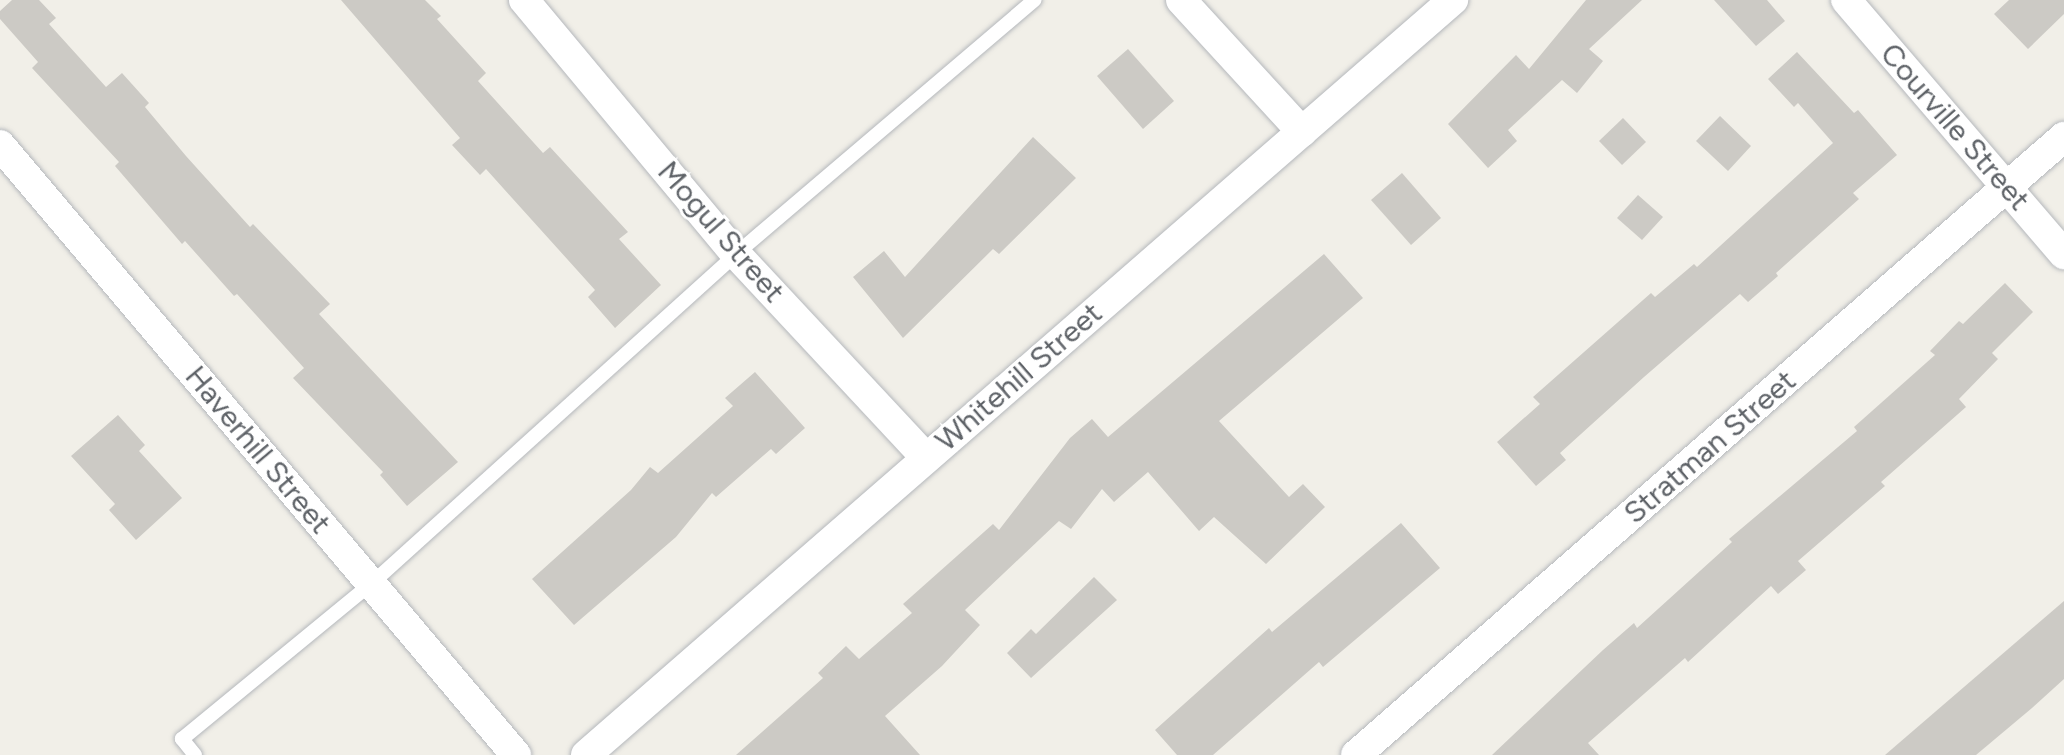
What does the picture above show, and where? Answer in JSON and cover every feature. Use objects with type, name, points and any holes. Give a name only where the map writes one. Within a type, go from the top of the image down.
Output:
[{"type":"street","name":"Mogul Street","points":[[524,0],[736,254],[926,458]]},
{"type":"street","points":[[1181,0],[1302,132]]},
{"type":"street","name":"Whitehill Street","points":[[586,755],[1453,0]]},
{"type":"street","name":"Courville Street","points":[[1846,0],[2064,254]]},
{"type":"street","name":"Stratman Street","points":[[1356,755],[2064,137]]},
{"type":"street","name":"Haverhill Street","points":[[0,145],[516,755]]},
{"type":"lane","points":[[195,755],[182,739],[371,584],[736,254],[1034,0]]},
{"type":"building","points":[[12,0],[39,0],[56,18],[49,24],[106,87],[122,73],[149,103],[145,107],[186,156],[250,227],[253,224],[330,304],[319,314],[458,462],[407,506],[380,475],[383,472],[293,378],[304,368],[185,241],[182,244],[115,166],[119,162],[32,68],[38,62],[0,19],[0,11]]},
{"type":"building","points":[[341,0],[425,0],[441,16],[437,19],[486,73],[478,81],[543,153],[550,147],[628,232],[619,239],[661,285],[615,328],[588,297],[595,290],[486,169],[480,175],[452,145],[460,138]]},
{"type":"building","points":[[1586,0],[1642,0],[1589,49],[1603,61],[1577,93],[1562,80],[1508,130],[1517,141],[1488,168],[1448,124],[1516,55],[1529,69]]},
{"type":"building","points":[[1714,0],[1767,0],[1785,21],[1756,46]]},
{"type":"building","points":[[2009,0],[2064,0],[2064,14],[2028,49],[1994,14]]},
{"type":"building","points":[[1128,49],[1174,101],[1143,129],[1097,76]]},
{"type":"building","points":[[1797,52],[1854,113],[1858,110],[1897,155],[1853,193],[1859,199],[1776,273],[1778,276],[1748,302],[1740,294],[1644,377],[1560,453],[1566,460],[1536,486],[1497,442],[1540,404],[1533,397],[1651,293],[1655,297],[1694,264],[1697,267],[1833,143],[1798,103],[1794,107],[1768,79]]},
{"type":"building","points":[[1720,116],[1751,146],[1728,171],[1696,141]]},
{"type":"building","points":[[1623,118],[1646,142],[1622,165],[1599,141]]},
{"type":"building","points":[[1033,137],[1076,178],[999,254],[993,249],[903,338],[853,277],[884,251],[905,277]]},
{"type":"building","points":[[1402,173],[1441,218],[1411,245],[1371,200]]},
{"type":"building","points":[[1638,195],[1663,217],[1642,240],[1617,218]]},
{"type":"building","points":[[1324,254],[1363,298],[1219,421],[1289,497],[1303,484],[1325,507],[1266,564],[1214,517],[1199,531],[1148,472],[1114,502],[1102,489],[1071,529],[1059,521],[965,610],[980,625],[942,666],[885,716],[920,755],[736,755],[823,678],[818,673],[846,646],[859,659],[912,613],[903,604],[993,524],[999,530],[1070,438],[1092,419],[1108,437]]},
{"type":"building","points":[[2005,283],[2033,312],[1992,353],[1998,359],[1959,399],[1966,407],[1881,482],[1885,486],[1798,561],[1806,570],[1778,594],[1771,586],[1688,662],[1685,658],[1588,743],[1599,755],[1492,755],[1603,650],[1634,623],[1637,628],[1732,542],[1729,539],[1857,431],[1854,427],[1935,355],[1930,351],[1959,321],[1963,324]]},
{"type":"building","points":[[755,372],[805,428],[776,454],[771,449],[716,497],[712,493],[676,537],[574,625],[532,579],[631,490],[650,467],[658,473],[733,406],[725,398]]},
{"type":"building","points":[[118,415],[145,445],[139,451],[182,498],[136,540],[109,510],[115,504],[71,456]]},
{"type":"building","points":[[1401,523],[1440,568],[1323,667],[1319,662],[1213,755],[1177,755],[1155,730],[1269,628],[1272,632]]},
{"type":"building","points":[[1094,577],[1117,600],[1031,678],[1007,653],[1031,629],[1036,634]]},
{"type":"building","points":[[2064,601],[2064,679],[2032,708],[1976,755],[1885,755]]}]
